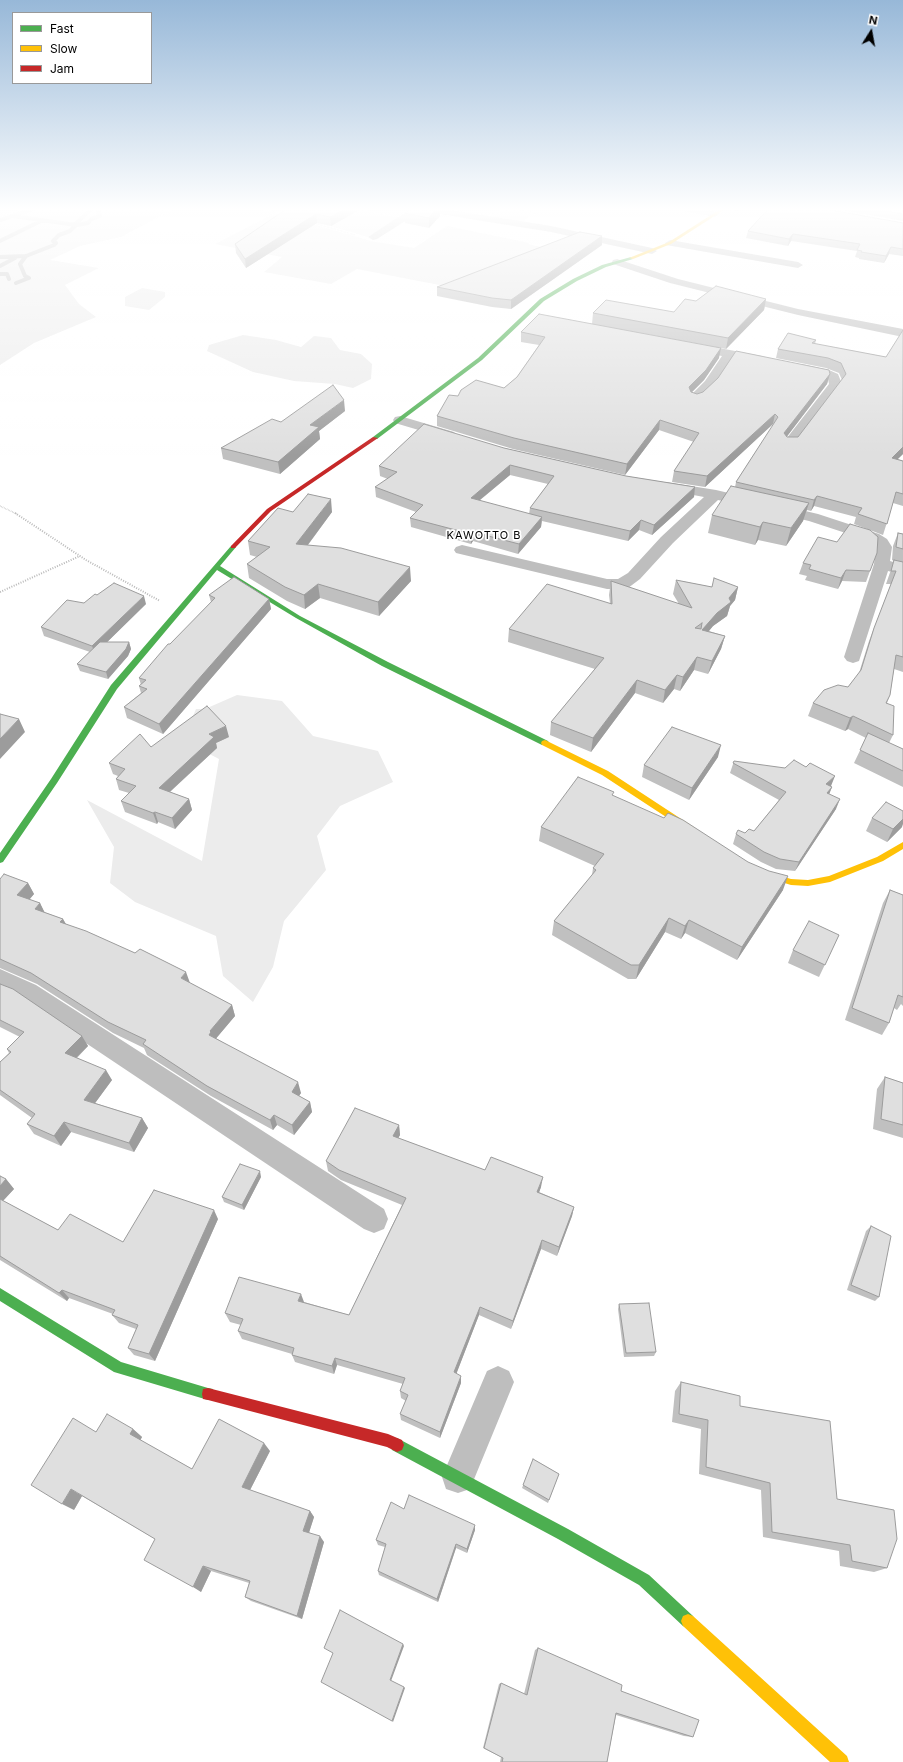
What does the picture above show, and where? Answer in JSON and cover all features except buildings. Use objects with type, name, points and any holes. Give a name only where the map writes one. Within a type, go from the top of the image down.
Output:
[{"type":"street","points":[[0,860],[54,781],[114,687],[177,611],[217,567],[239,539],[269,510],[400,420],[480,359],[542,300],[558,290]]},
{"type":"street","points":[[711,290],[791,310],[903,333]]},
{"type":"street","points":[[524,316],[539,319]]},
{"type":"street","points":[[677,344],[776,363]]},
{"type":"street","points":[[694,398],[710,384],[730,354]]},
{"type":"street","points":[[790,366],[825,373],[836,381],[836,384],[790,443]]},
{"type":"street","points":[[400,420],[464,439]]},
{"type":"street","points":[[653,484],[716,494],[813,517],[873,537],[881,542],[884,547],[882,564],[853,657]]},
{"type":"street","points":[[462,550],[607,584],[622,584],[634,576],[667,540],[716,494]]},
{"type":"street","points":[[882,564],[903,570]]},
{"type":"street","points":[[217,567],[298,617],[385,664],[605,773],[701,836]]},
{"type":"street","points":[[752,869],[791,882],[808,883],[830,879],[880,859],[903,845]]},
{"type":"street","points":[[0,978],[28,992],[374,1219]]},
{"type":"street","points":[[0,1294],[118,1368],[227,1399],[388,1441],[458,1477],[644,1580],[841,1762]]},
{"type":"street","points":[[458,1477],[498,1382]]},
{"type":"path","points":[[0,506],[18,515],[80,556],[177,611]]},
{"type":"path","points":[[0,592],[80,556]]},
{"type":"shaded area","points":[[0,290],[69,290],[79,304],[96,317],[34,343],[0,365]]},
{"type":"shaded area","points":[[138,290],[165,292],[165,297],[149,310],[125,306],[125,297]]},
{"type":"shaded area","points":[[243,335],[276,340],[301,347],[314,336],[331,338],[340,350],[361,354],[372,364],[371,379],[353,388],[335,384],[294,381],[253,372],[207,351],[209,345]]},
{"type":"shaded area","points":[[237,695],[282,701],[313,736],[378,751],[393,782],[340,806],[317,836],[326,870],[284,921],[273,967],[253,1002],[223,976],[216,936],[135,902],[110,883],[114,847],[87,800],[202,861],[219,759],[196,747],[184,737],[196,709],[205,709]]},
{"type":"traffic: fast","points":[[375,438],[480,359],[542,300],[558,290]]},
{"type":"traffic: fast","points":[[0,860],[54,781],[114,687],[233,547]]},
{"type":"traffic: fast","points":[[217,567],[298,617],[385,664],[545,743]]},
{"type":"traffic: fast","points":[[0,1294],[118,1368],[208,1394]]},
{"type":"traffic: fast","points":[[397,1445],[563,1534],[644,1580],[688,1621]]},
{"type":"traffic: slow","points":[[545,743],[605,773],[692,830]]},
{"type":"traffic: slow","points":[[758,872],[791,882],[808,883],[830,879],[880,859],[903,845]]},
{"type":"traffic: slow","points":[[688,1621],[841,1762]]},
{"type":"traffic: jam","points":[[233,547],[269,510],[375,438]]},
{"type":"traffic: jam","points":[[208,1394],[388,1441],[397,1445]]},
{"type":"district","name":"KAWOTTO B","points":[[484,536]]}]
